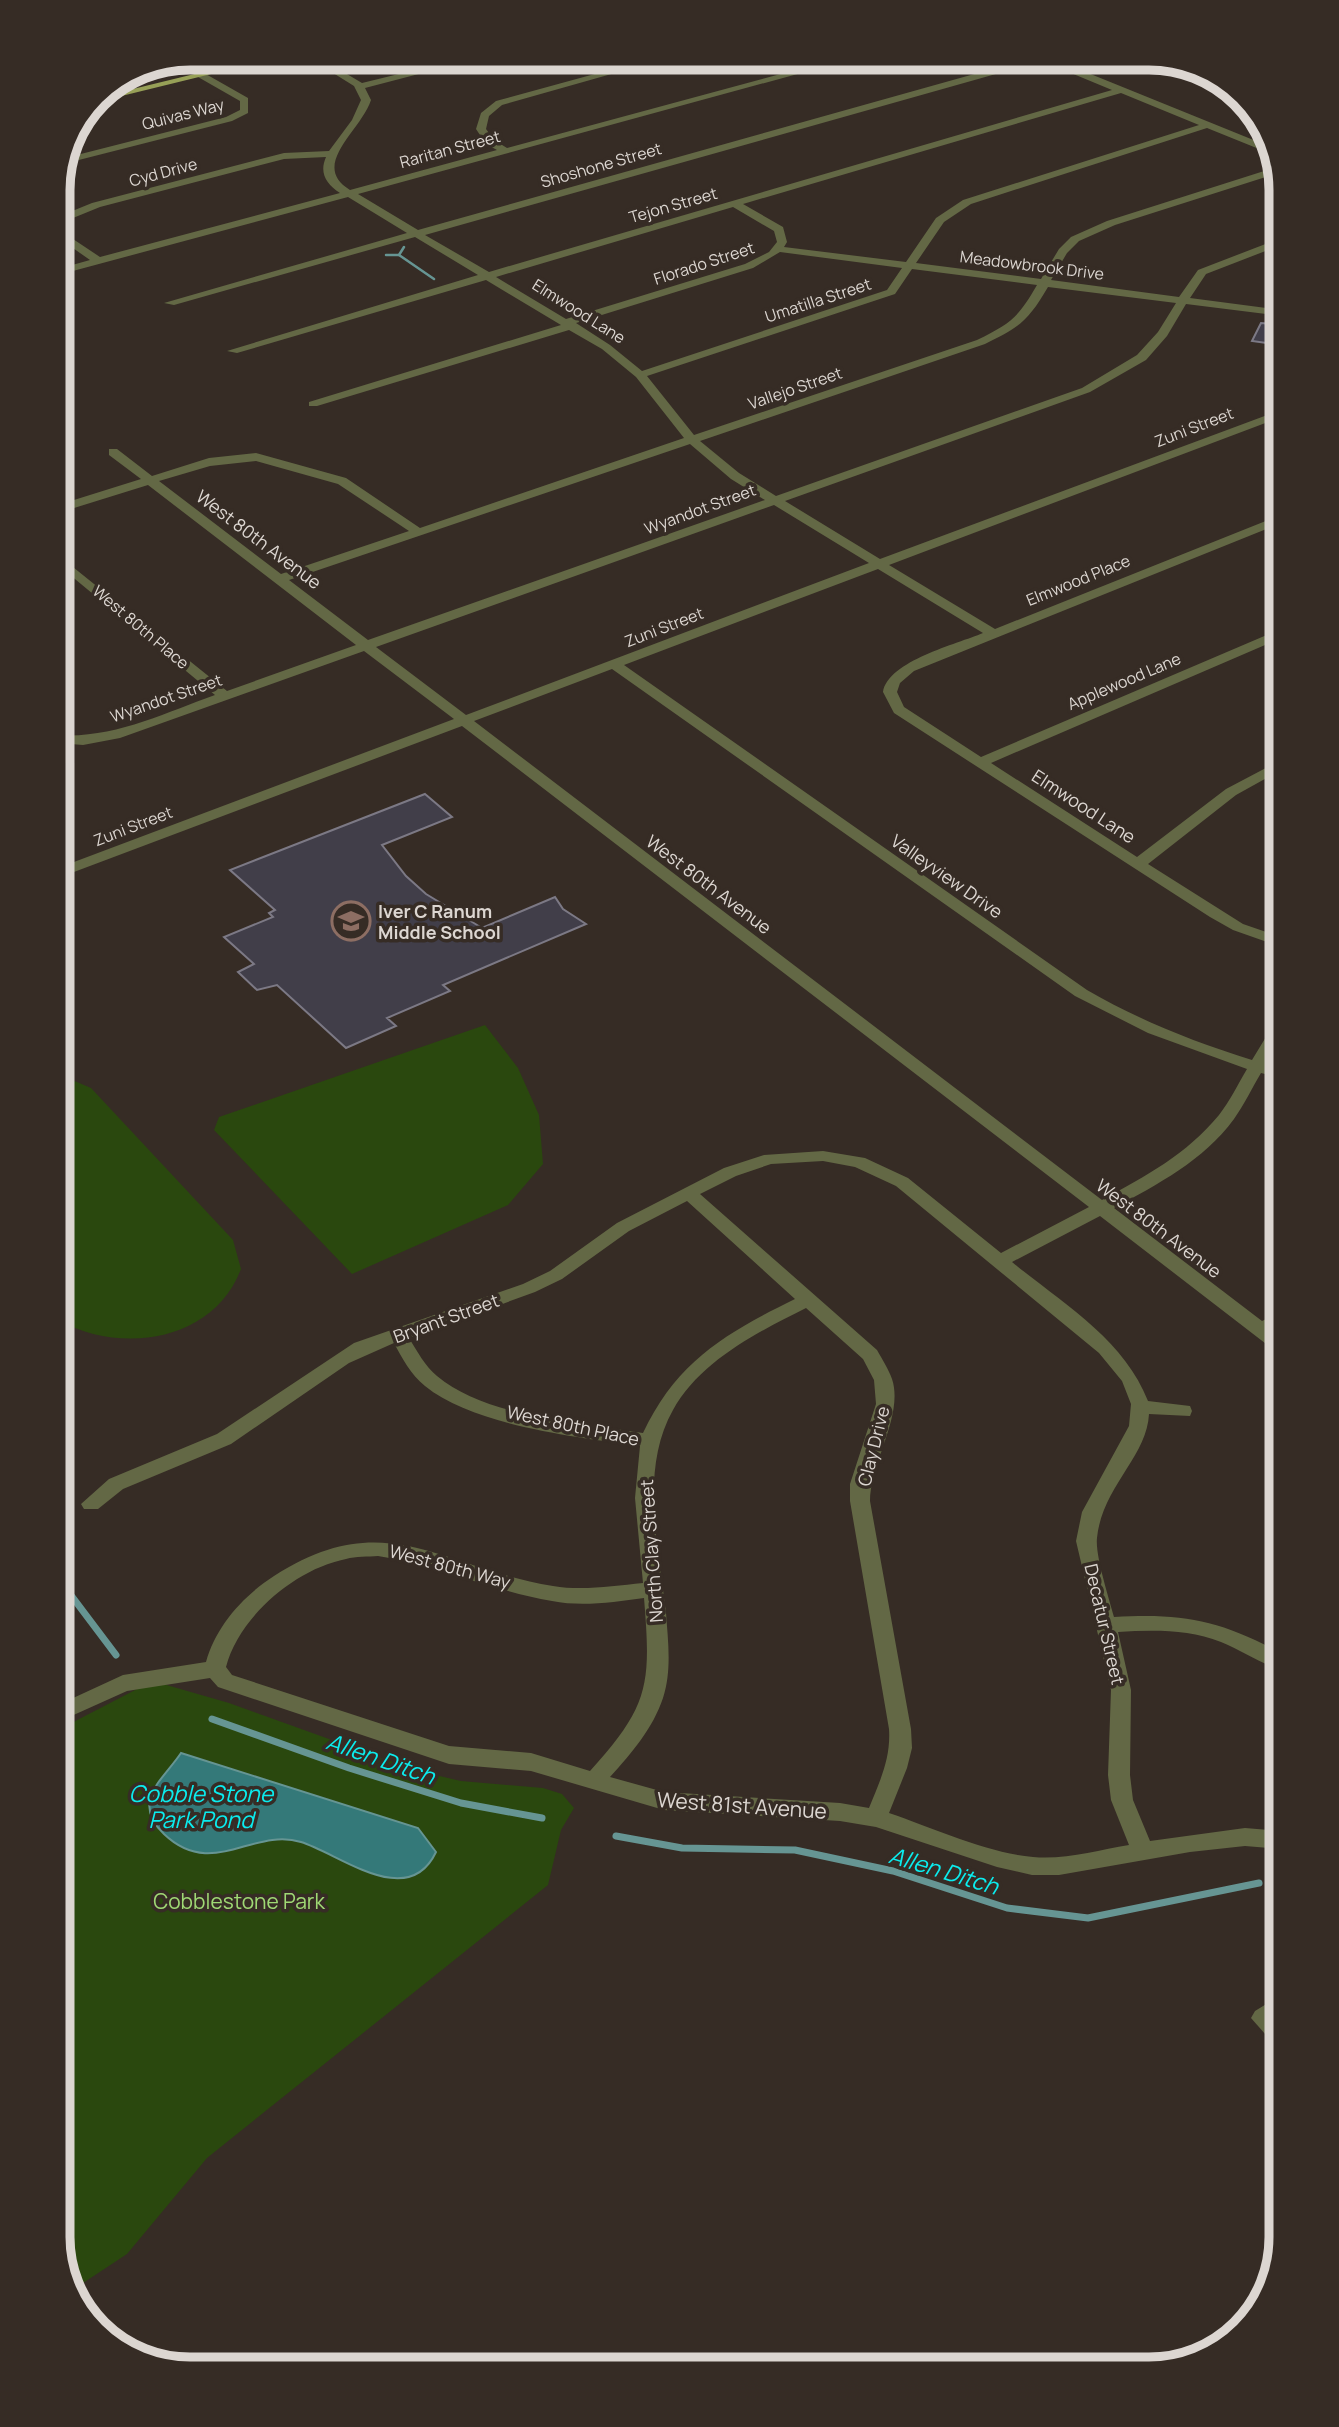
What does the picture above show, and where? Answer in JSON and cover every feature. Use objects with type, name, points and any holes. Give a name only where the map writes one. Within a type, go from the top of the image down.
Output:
[{"type":"main road","points":[[117,96],[222,70]]},
{"type":"street","points":[[332,154],[365,106],[360,86],[334,70]]},
{"type":"street","points":[[360,86],[426,70]]},
{"type":"street","points":[[505,151],[490,142],[481,129],[484,115],[499,103],[619,70]]},
{"type":"street","name":"Raritan Street","points":[[70,269],[806,70]]},
{"type":"street","name":"Shoshone Street","points":[[170,303],[999,70]]},
{"type":"street","points":[[1072,70],[1261,147]]},
{"type":"street","name":"Quivas Way","points":[[74,158],[229,120],[245,111],[245,100],[201,75]]},
{"type":"street","name":"Tejon Street","points":[[233,351],[1121,90]]},
{"type":"street","name":"Umatilla Street","points":[[640,374],[882,297],[894,290],[940,220],[967,202],[1208,125]]},
{"type":"street","name":"Elmwood Lane","points":[[332,154],[327,174],[333,184],[569,323],[640,374],[692,440],[735,476],[992,634]]},
{"type":"street","name":"Cyd Drive","points":[[70,217],[79,211],[284,156],[332,154]]},
{"type":"street","name":"Vallejo Street","points":[[280,579],[981,342],[1020,320],[1035,302],[1063,251],[1085,233],[1268,173]]},
{"type":"street","name":"Florado Street","points":[[313,404],[749,266],[778,249],[782,242],[779,229],[735,204]]},
{"type":"street","name":"Cyd Drive","points":[[70,242],[98,261]]},
{"type":"street","name":"Wyandot Street","points":[[70,740],[83,741],[116,735],[1053,402],[1112,378],[1157,344],[1182,300],[1202,272],[1269,246]]},
{"type":"street","name":"Meadowbrook Drive","points":[[778,249],[1269,311]]},
{"type":"street","name":"Zuni Street","points":[[70,869],[1269,418]]},
{"type":"street","name":"West 80th Avenue","points":[[113,452],[1269,1336]]},
{"type":"street","points":[[70,505],[223,459],[270,459],[349,484],[418,532]]},
{"type":"street","name":"Elmwood Place","points":[[892,681],[909,668],[1269,524]]},
{"type":"street","name":"West 80th Place","points":[[70,569],[225,696]]},
{"type":"street","name":"Applewood Lane","points":[[981,761],[1269,638]]},
{"type":"street","name":"Valleyview Drive","points":[[614,664],[1081,993],[1137,1024],[1175,1041],[1269,1070]]},
{"type":"street","name":"Elmwood Lane","points":[[892,681],[890,697],[899,710],[1238,927],[1269,938]]},
{"type":"street","points":[[1138,864],[1231,792],[1269,771]]},
{"type":"street","points":[[999,1262],[1164,1174],[1205,1143],[1227,1117],[1269,1047]]},
{"type":"street","name":"Bryant Street","points":[[90,1504],[116,1483],[232,1434],[342,1358],[538,1284],[556,1275],[623,1227],[688,1193],[757,1162],[810,1156]]},
{"type":"street","name":"Decatur Street","points":[[810,1156],[842,1158],[883,1171],[902,1182],[1113,1355],[1130,1377],[1140,1408],[1140,1427],[1134,1444],[1095,1499],[1087,1521],[1086,1541],[1122,1701],[1119,1775],[1122,1800],[1143,1852]]},
{"type":"street","name":"Clay Drive","points":[[688,1193],[870,1355],[885,1391],[878,1433],[860,1484],[860,1501],[901,1748],[876,1818]]},
{"type":"street","name":"North Clay Street","points":[[595,1779],[630,1741],[654,1695],[658,1649],[645,1504],[646,1462],[651,1441],[670,1403],[697,1367],[746,1331],[810,1299]]},
{"type":"street","points":[[1261,1330],[1269,1325]]},
{"type":"street","name":"West 80th Place","points":[[398,1335],[432,1382],[467,1400],[537,1421],[651,1441]]},
{"type":"street","points":[[1140,1408],[1183,1411]]},
{"type":"street","name":"West 80th Way","points":[[215,1669],[229,1633],[253,1602],[290,1574],[339,1553],[361,1548],[406,1550],[550,1594],[596,1595],[653,1589]]},
{"type":"street","points":[[1106,1625],[1161,1623],[1196,1626],[1246,1644],[1269,1656]]},
{"type":"street","points":[[70,1708],[123,1683],[215,1669]]},
{"type":"street","name":"West 81st Avenue","points":[[215,1669],[225,1681],[439,1752],[531,1762],[664,1801],[840,1812],[876,1818],[960,1847],[1032,1866],[1059,1867],[1245,1837],[1269,1839]]},
{"type":"green space","points":[[485,1025],[518,1068],[539,1115],[543,1164],[508,1205],[352,1274],[214,1130],[219,1117]]},
{"type":"green space","points":[[70,1079],[91,1088],[233,1240],[241,1269],[228,1294],[209,1313],[187,1326],[163,1335],[136,1338],[109,1337],[70,1325]]},
{"type":"green space","name":"Cobblestone Park","points":[[163,1684],[229,1703],[418,1771],[461,1781],[543,1788],[562,1794],[574,1808],[561,1830],[548,1885],[207,2158],[127,2254],[80,2285],[72,2260],[70,2237],[70,1724],[139,1688]]},
{"type":"water","name":"Cobble Stone Park Pond","points":[[181,1753],[418,1828],[436,1852],[424,1869],[409,1877],[391,1878],[353,1866],[301,1842],[283,1839],[216,1853],[199,1853],[182,1847],[164,1834],[154,1822],[150,1811],[153,1791]]},
{"type":"building","points":[[1261,323],[1269,324],[1269,343],[1252,341]]},
{"type":"building","name":"Iver C Ranum Middle School","points":[[425,794],[452,817],[382,845],[406,876],[426,894],[482,928],[555,897],[563,909],[586,924],[443,985],[450,991],[387,1018],[396,1026],[346,1048],[277,985],[257,990],[238,972],[254,964],[224,937],[273,917],[269,913],[275,910],[230,870]]},
{"type":"waterway","points":[[399,255],[404,247]]},
{"type":"waterway","points":[[386,255],[399,255]]},
{"type":"waterway","points":[[399,255],[434,279]]},
{"type":"waterway","name":"Allen Ditch","points":[[70,1594],[116,1655]]},
{"type":"waterway","name":"Allen Ditch","points":[[212,1719],[349,1768],[461,1803],[542,1818]]},
{"type":"waterway","name":"Allen Ditch","points":[[616,1836],[682,1848],[795,1850],[893,1871],[1007,1908],[1088,1918],[1259,1883]]},
{"type":"place","name":"Iver C Ranum Middle School","points":[[351,921]]}]
